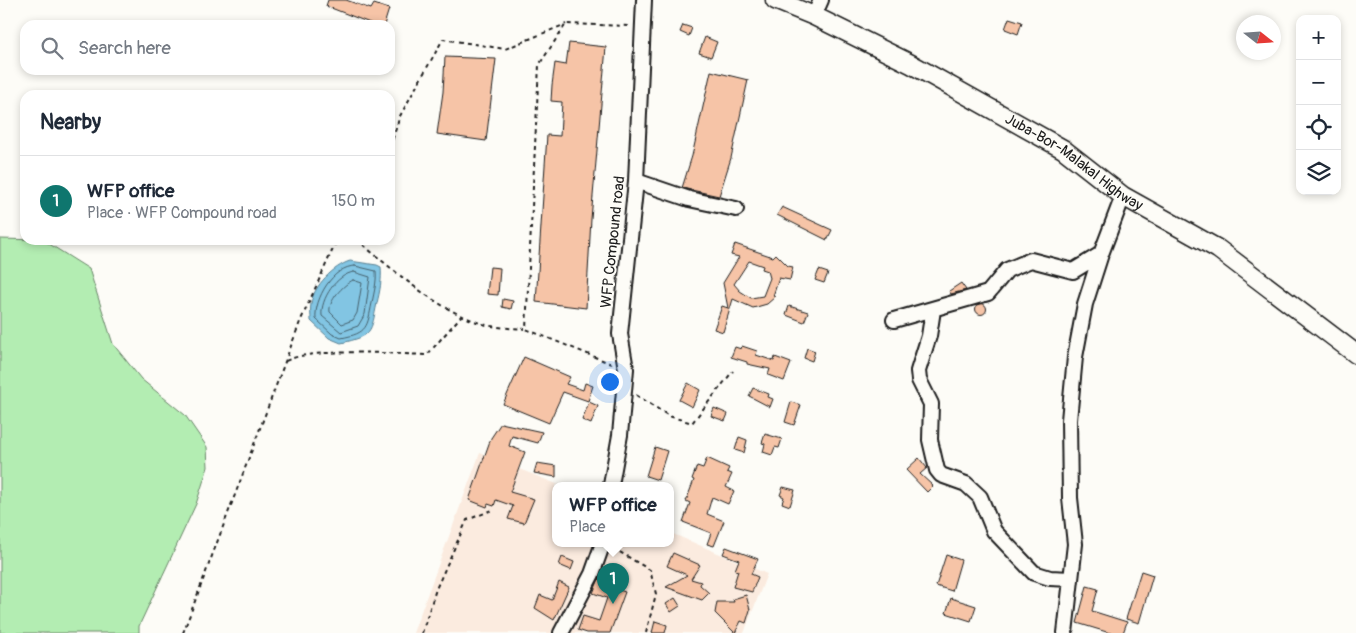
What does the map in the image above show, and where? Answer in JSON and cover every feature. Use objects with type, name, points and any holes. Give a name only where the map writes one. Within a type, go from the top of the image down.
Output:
[{"type":"main road","name":"Juba-Bor-Malakal Highway","points":[[775,0],[817,8],[920,69],[1063,149],[1123,196],[1218,249],[1356,354]]},
{"type":"street","name":"WFP Compound road","points":[[612,482],[620,435],[626,369],[620,334],[636,181],[644,0]]},
{"type":"street","points":[[636,181],[689,199],[736,209]]},
{"type":"street","points":[[1065,633],[1075,544],[1070,498],[1069,420],[1075,357],[1085,304],[1101,254],[1123,196]]},
{"type":"street","points":[[894,320],[988,293],[1007,270],[1031,260],[1073,271],[1101,254]]},
{"type":"street","points":[[933,310],[929,336],[918,371],[919,380],[931,404],[930,440],[937,470],[941,475],[966,484],[980,497],[994,531],[1034,573],[1050,578],[1071,579]]},
{"type":"street","points":[[561,633],[592,574],[602,547]]},
{"type":"path","points":[[395,132],[400,116],[443,39],[506,49],[566,24],[644,26]]},
{"type":"path","points":[[526,329],[539,65],[566,24]]},
{"type":"path","points":[[183,633],[300,322],[335,245]]},
{"type":"path","points":[[363,245],[440,304],[462,315],[482,324],[526,329],[626,369],[637,396],[669,416],[692,423],[733,371]]},
{"type":"path","points":[[286,361],[296,356],[362,353],[427,354],[462,315]]},
{"type":"path","points":[[422,633],[436,589],[467,520],[495,509]]},
{"type":"path","points":[[611,547],[650,570],[656,594],[646,633]]},
{"type":"shaded area","points":[[480,453],[552,482],[552,547],[674,547],[674,534],[767,574],[744,633],[413,633]]},
{"type":"green space","points":[[0,239],[20,239],[20,245],[51,245],[89,269],[113,344],[141,379],[185,415],[207,447],[208,467],[196,504],[139,626],[139,633],[0,633]]},
{"type":"water","points":[[350,261],[381,267],[381,285],[369,331],[359,338],[341,343],[329,338],[311,321],[311,306],[316,290],[325,278],[337,267]]},
{"type":"building","points":[[328,0],[346,0],[371,9],[374,4],[389,9],[386,20],[362,20],[326,6]]},
{"type":"building","points":[[1009,18],[1022,22],[1018,34],[1005,29]]},
{"type":"building","points":[[683,25],[692,28],[689,36],[680,32]]},
{"type":"building","points":[[705,37],[717,42],[711,57],[699,53]]},
{"type":"building","points":[[569,43],[606,47],[591,219],[586,308],[536,302],[547,135],[560,136],[562,102],[551,101],[552,85],[555,63],[566,65]]},
{"type":"building","points":[[445,57],[496,59],[486,141],[437,134],[443,92]]},
{"type":"building","points":[[711,71],[748,80],[731,158],[719,196],[682,188],[692,156]]},
{"type":"building","points":[[782,207],[832,230],[827,240],[777,215]]},
{"type":"building","points":[[735,244],[773,257],[776,254],[788,266],[793,267],[790,280],[779,278],[773,296],[775,297],[767,304],[753,308],[733,299],[723,332],[714,329],[722,306],[728,308],[723,283],[739,257],[731,255]],"holes":[[[749,261],[763,266],[762,269],[768,271],[770,278],[763,296],[751,298],[740,291],[734,284]]]},
{"type":"building","points":[[490,267],[500,268],[498,295],[487,294]]},
{"type":"building","points":[[819,270],[828,273],[824,283],[815,280]]},
{"type":"building","points":[[961,283],[966,290],[951,294],[949,291]]},
{"type":"building","points":[[503,299],[513,301],[511,309],[502,307]]},
{"type":"building","points":[[981,303],[987,309],[981,315],[975,309]]},
{"type":"building","points":[[789,306],[808,312],[804,322],[786,315]]},
{"type":"building","points":[[742,346],[757,351],[756,355],[774,361],[775,357],[791,363],[784,381],[768,375],[770,369],[747,364],[747,362],[731,357],[735,347],[741,349]]},
{"type":"building","points":[[807,348],[815,351],[812,361],[804,358]]},
{"type":"building","points":[[524,357],[570,377],[566,384],[583,390],[585,383],[593,386],[588,401],[563,392],[549,423],[503,404]]},
{"type":"building","points":[[688,383],[700,390],[692,407],[679,400]]},
{"type":"building","points":[[753,388],[769,394],[768,397],[773,399],[770,407],[749,396]]},
{"type":"building","points":[[589,402],[598,406],[591,424],[582,420]]},
{"type":"building","points":[[791,402],[801,405],[794,425],[785,422]]},
{"type":"building","points":[[714,408],[728,414],[725,421],[711,416]]},
{"type":"building","points":[[501,423],[542,432],[538,443],[512,436],[509,446],[525,452],[510,492],[534,499],[524,523],[508,519],[513,506],[496,500],[494,506],[488,504],[487,507],[469,500],[491,438]]},
{"type":"building","points":[[765,434],[782,439],[779,448],[775,447],[772,455],[763,452],[765,444],[762,443]]},
{"type":"building","points":[[739,437],[747,440],[744,453],[735,450]]},
{"type":"building","points":[[655,447],[667,451],[658,480],[646,476]]},
{"type":"building","points":[[707,458],[729,468],[727,472],[732,474],[726,487],[734,491],[728,504],[712,497],[707,514],[724,521],[714,546],[707,544],[711,533],[683,522],[690,503],[686,501],[694,480],[692,479],[697,466],[703,468]]},
{"type":"building","points":[[919,458],[927,468],[920,474],[933,486],[927,492],[906,470]]},
{"type":"building","points":[[537,463],[556,466],[556,477],[534,473]]},
{"type":"building","points":[[783,487],[795,490],[790,506],[782,503],[784,497],[780,495]]},
{"type":"building","points":[[726,547],[758,559],[751,574],[758,577],[752,592],[733,587],[738,571],[735,570],[739,560],[723,554]]},
{"type":"building","points":[[673,553],[700,565],[691,579],[701,582],[700,585],[709,593],[702,600],[666,587],[687,575],[667,566]]},
{"type":"building","points":[[946,555],[961,560],[952,591],[936,586]]},
{"type":"building","points":[[562,557],[574,562],[571,570],[559,565]]},
{"type":"building","points":[[1141,571],[1153,575],[1139,623],[1126,619]]},
{"type":"building","points":[[599,579],[609,583],[608,586],[625,592],[610,633],[587,633],[578,630],[583,616],[599,621],[607,598],[593,593]]},
{"type":"building","points":[[559,582],[569,587],[554,620],[535,608],[540,595],[552,600]]},
{"type":"building","points":[[1087,586],[1098,589],[1092,611],[1127,622],[1123,633],[1110,633],[1077,623]]},
{"type":"building","points":[[746,595],[750,610],[746,623],[741,621],[735,633],[715,613],[717,602],[734,602],[733,599]]},
{"type":"building","points":[[675,598],[680,606],[671,612],[666,604]]},
{"type":"building","points":[[951,598],[976,606],[971,621],[946,613]]},
{"type":"building","points":[[655,621],[667,625],[665,633],[652,633]]},
{"type":"place","name":"WFP office","points":[[613,604]]}]
